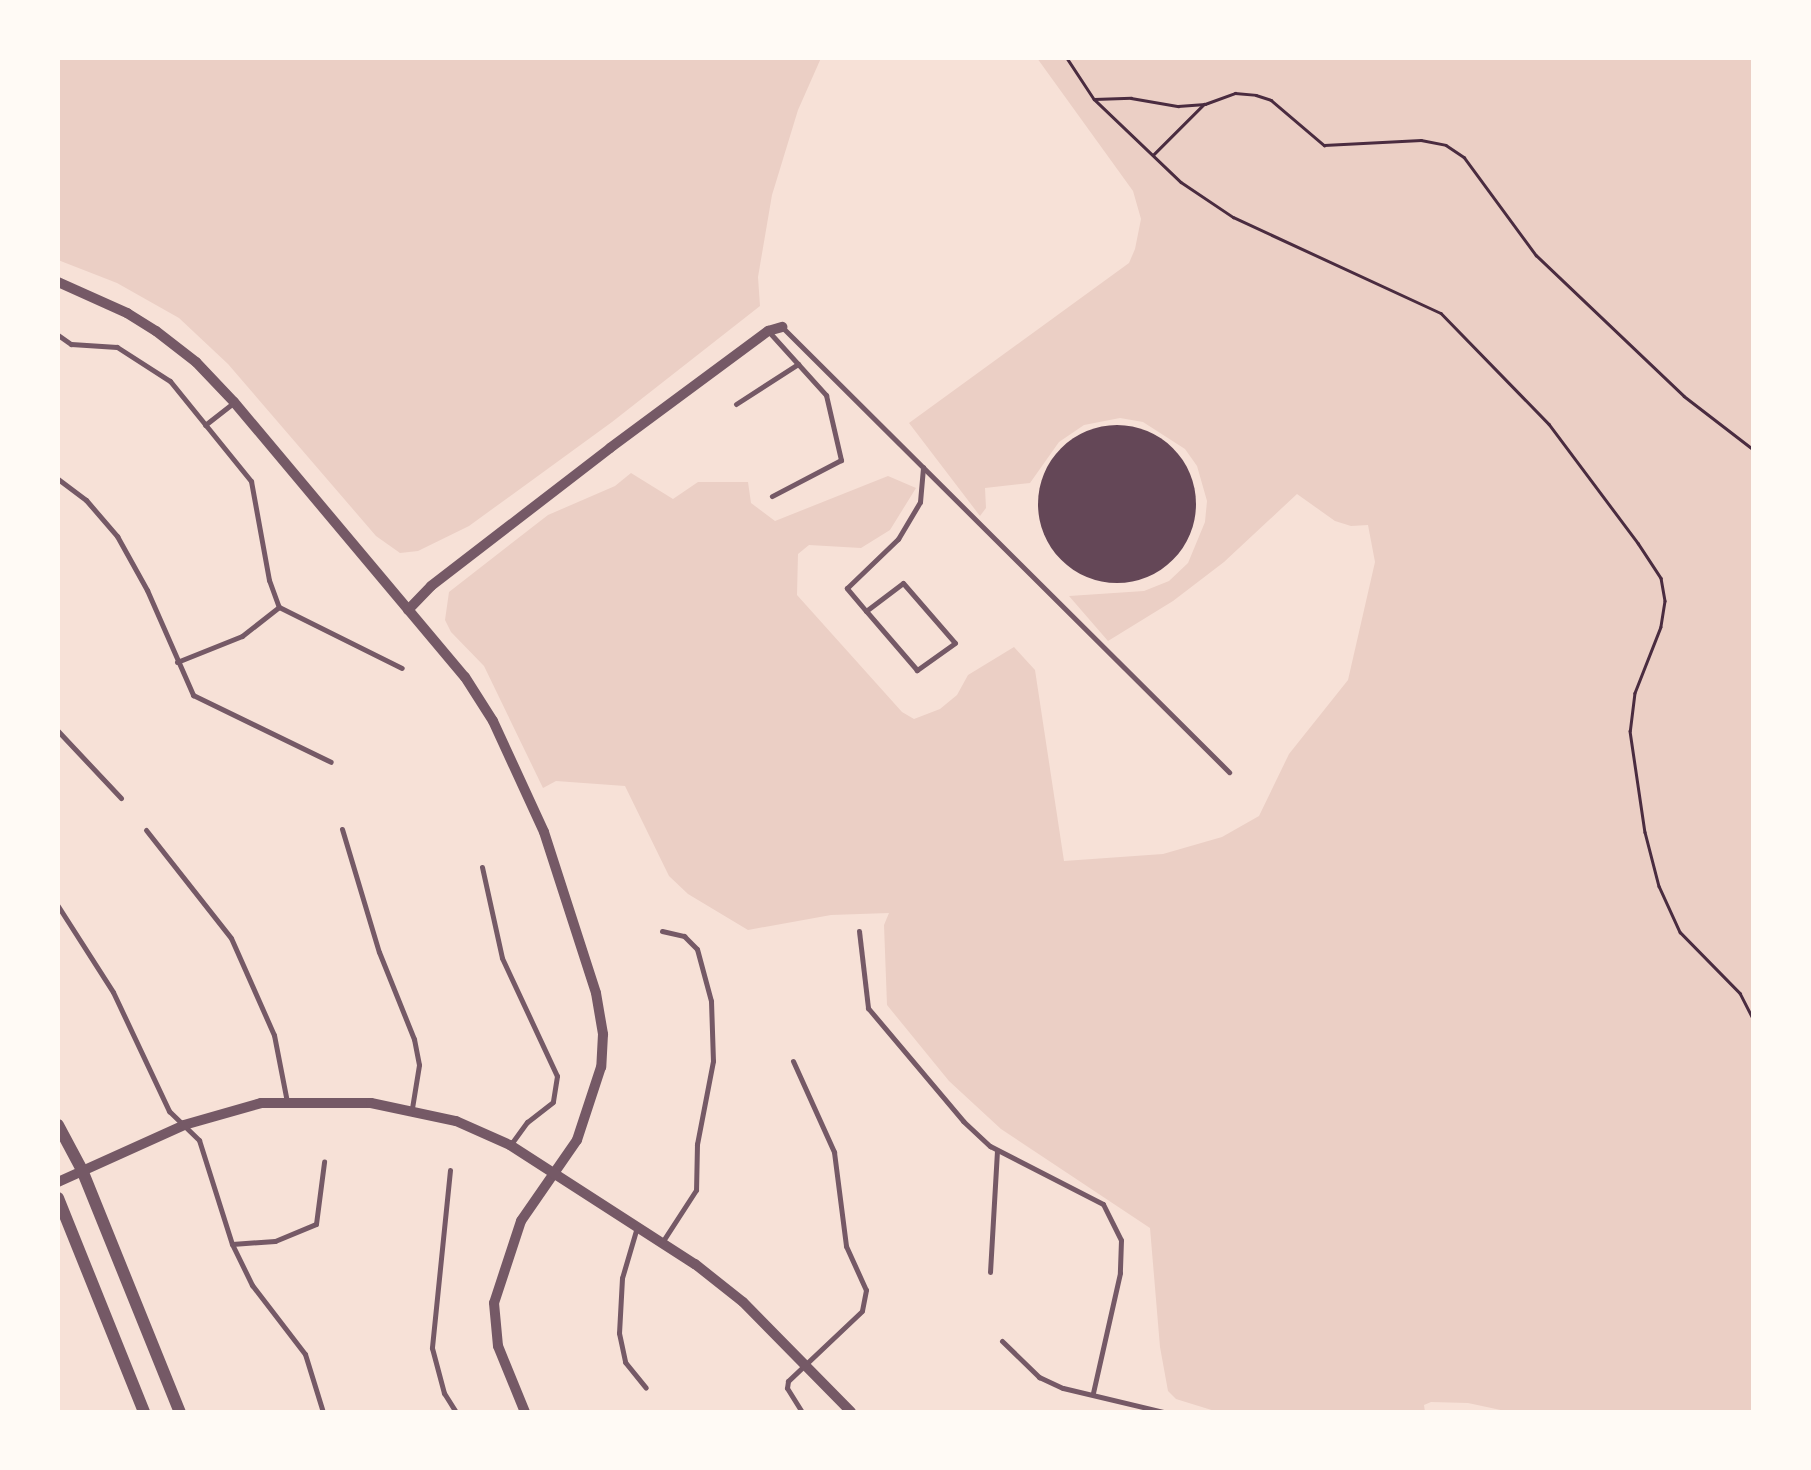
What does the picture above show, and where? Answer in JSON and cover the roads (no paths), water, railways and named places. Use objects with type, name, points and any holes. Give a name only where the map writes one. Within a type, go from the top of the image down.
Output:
[{"type":"street","points":[[58,282],[127,313],[156,331],[196,362],[234,402],[465,678],[500,734],[544,832],[596,992],[603,1034],[601,1067],[576,1140],[521,1221],[494,1303],[498,1346],[525,1412]]},
{"type":"street","points":[[408,610],[476,552],[768,331],[782,327]]},
{"type":"street","points":[[58,1182],[184,1125],[237,1108],[335,1100],[412,1108],[456,1121],[510,1145],[663,1241],[743,1302],[851,1412]]},
{"type":"street","points":[[58,1125],[82,1170],[180,1412]]},
{"type":"street","points":[[58,1198],[144,1412]]},
{"type":"lane","points":[[782,327],[1229,772]]},
{"type":"lane","points":[[768,331],[826,396],[841,460],[772,496]]},
{"type":"lane","points":[[58,335],[71,344],[104,343],[170,381],[252,480],[269,580],[279,607],[402,668]]},
{"type":"lane","points":[[736,404],[798,364]]},
{"type":"lane","points":[[205,424],[234,402]]},
{"type":"lane","points":[[866,611],[903,583],[954,643],[916,670],[866,611],[847,588],[898,539],[920,502],[923,467]]},
{"type":"lane","points":[[58,479],[86,500],[117,536],[147,590],[193,695],[331,762]]},
{"type":"lane","points":[[176,662],[242,636],[279,607]]},
{"type":"lane","points":[[58,731],[121,798]]},
{"type":"lane","points":[[146,830],[231,938],[274,1035],[287,1102]]},
{"type":"lane","points":[[342,830],[379,952],[414,1039],[419,1065],[412,1108]]},
{"type":"lane","points":[[482,867],[502,958],[557,1076],[553,1102],[527,1122],[510,1145]]},
{"type":"lane","points":[[58,906],[113,992],[168,1111],[199,1140],[232,1244],[252,1285],[305,1354],[323,1412]]},
{"type":"lane","points":[[662,930],[684,936],[697,949],[711,1001],[713,1061],[697,1144],[696,1190],[663,1241]]},
{"type":"lane","points":[[859,931],[868,1008],[963,1121],[998,1149],[1104,1204],[1121,1240],[1120,1273],[1094,1394]]},
{"type":"lane","points":[[792,1061],[834,1152],[846,1246],[866,1290],[862,1311],[788,1381],[802,1412]]},
{"type":"lane","points":[[990,1272],[998,1149]]},
{"type":"lane","points":[[232,1244],[275,1241],[316,1224],[324,1162]]},
{"type":"lane","points":[[450,1170],[432,1348],[444,1393],[456,1412]]},
{"type":"lane","points":[[638,1224],[622,1278],[619,1332],[625,1362],[646,1388]]},
{"type":"lane","points":[[1002,1341],[1039,1377],[1164,1412]]}]
